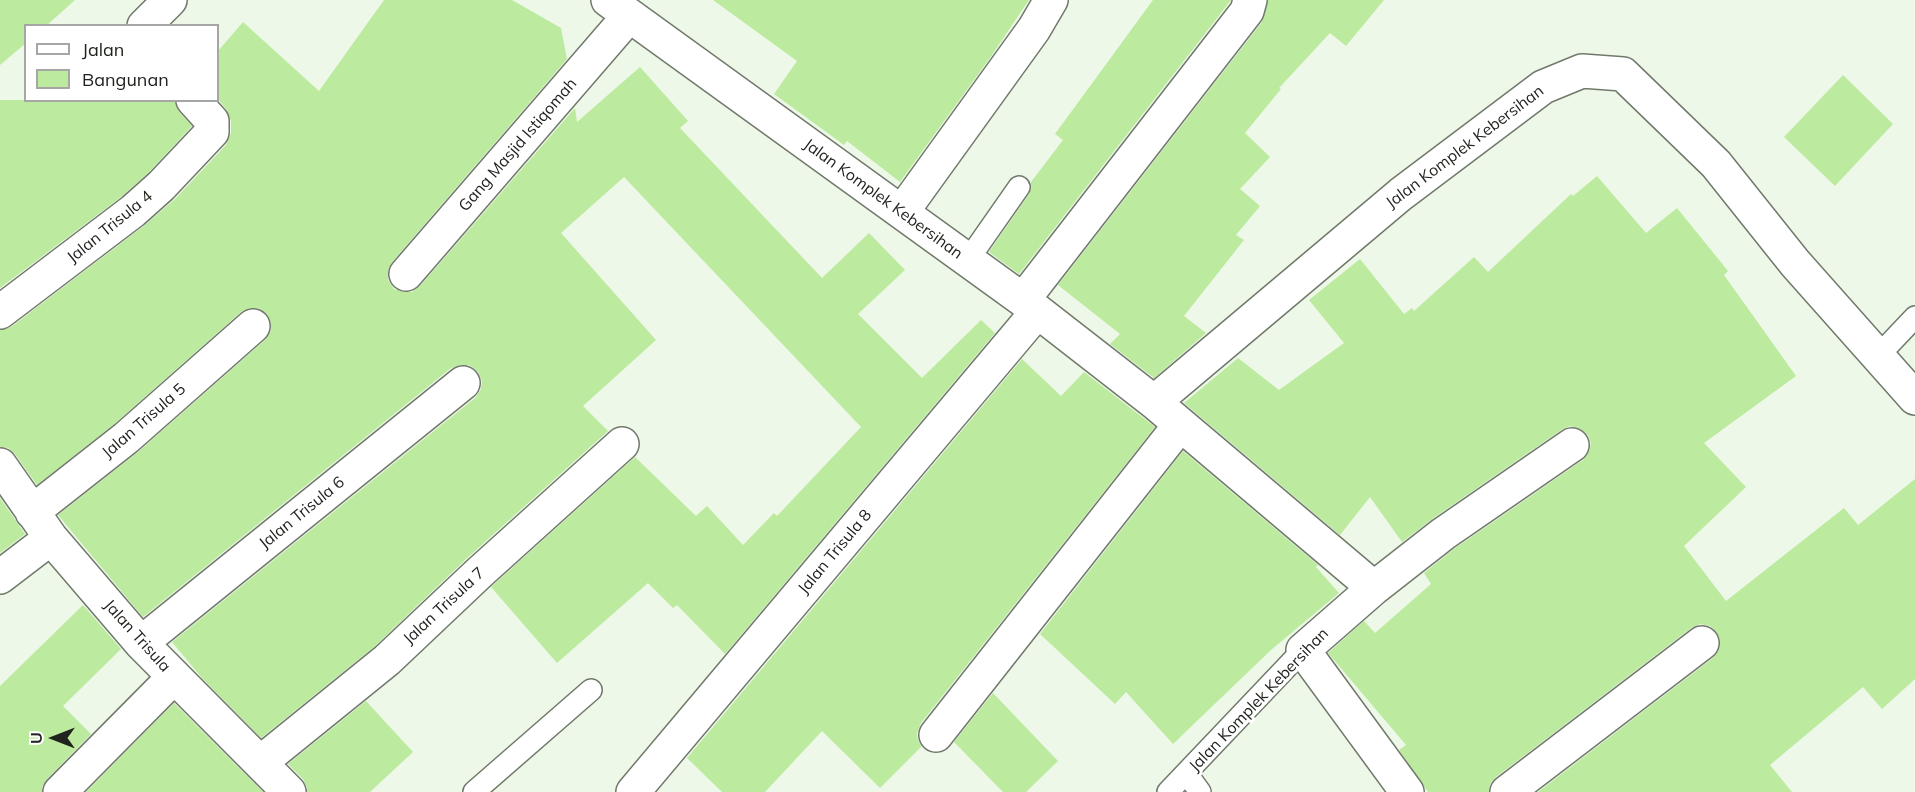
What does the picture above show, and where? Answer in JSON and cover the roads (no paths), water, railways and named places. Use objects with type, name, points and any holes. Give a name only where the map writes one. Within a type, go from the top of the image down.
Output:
[{"type":"street","points":[[146,24],[170,0]]},
{"type":"street","points":[[902,212],[1034,29],[1051,0]]},
{"type":"street","name":"Jalan Trisula 8","points":[[633,792],[1030,306],[1247,11],[1250,0]]},
{"type":"street","name":"Jalan Komplek Kebersihan","points":[[618,8],[1030,306],[1154,402],[1374,588]]},
{"type":"street","name":"Gang Masjid Istiqomah","points":[[406,274],[618,8]]},
{"type":"street","name":"Jalan Komplek Kebersihan","points":[[1154,402],[1401,194],[1543,87],[1581,71],[1623,74],[1716,164],[1796,263],[1915,398]]},
{"type":"street","name":"Jalan Trisula 4","points":[[0,312],[133,211],[161,186],[212,132],[212,121],[195,102]]},
{"type":"street","name":"Jalan Trisula 5","points":[[32,512],[126,438],[253,326]]},
{"type":"street","name":"Jalan Trisula 6","points":[[141,644],[464,384]]},
{"type":"street","points":[[936,735],[1180,425]]},
{"type":"street","name":"Jalan Trisula 7","points":[[261,762],[387,660],[622,444]]},
{"type":"street","name":"Jalan Komplek Kebersihan","points":[[1303,650],[1374,588],[1443,534],[1572,445]]},
{"type":"street","name":"Jalan Trisula","points":[[0,465],[51,538],[141,644],[289,792]]},
{"type":"street","points":[[0,577],[51,538]]},
{"type":"street","points":[[1507,792],[1701,643]]},
{"type":"street","points":[[1303,650],[1407,792]]},
{"type":"street","points":[[60,792],[174,677]]},
{"type":"lane","points":[[968,260],[1018,188]]},
{"type":"lane","points":[[1878,356],[1915,317]]},
{"type":"lane","name":"Jalan Komplek Kebersihan","points":[[1200,792],[1187,774],[1303,650]]},
{"type":"lane","points":[[474,792],[591,690]]},
{"type":"lane","points":[[1168,792],[1187,774]]}]
